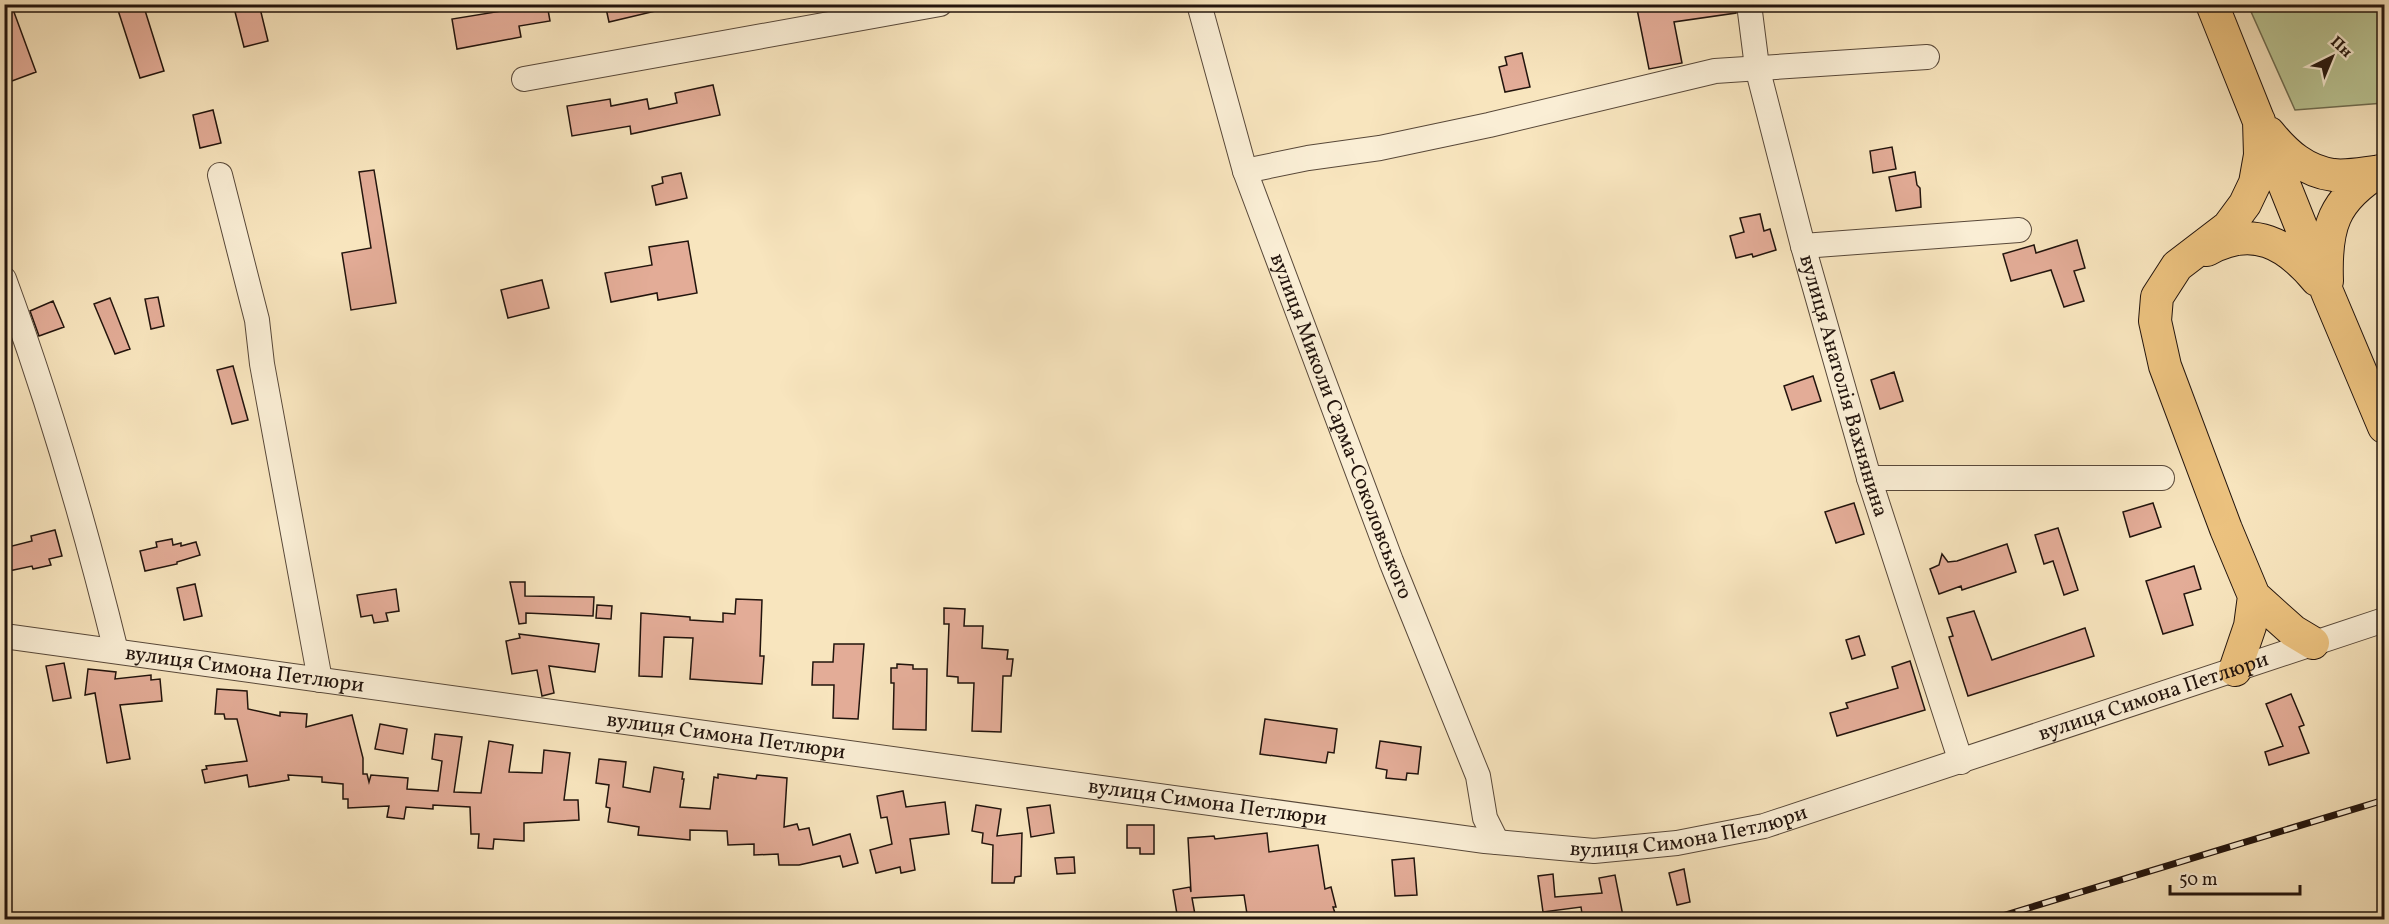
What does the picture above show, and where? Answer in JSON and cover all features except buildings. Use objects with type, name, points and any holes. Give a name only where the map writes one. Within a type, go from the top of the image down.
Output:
[{"type":"main road","points":[[2212,4],[2328,294],[2385,427]]},
{"type":"main road","points":[[2259,121],[2285,152],[2307,167],[2334,175],[2382,171]]},
{"type":"main road","points":[[2259,121],[2260,154],[2255,183],[2245,204],[2228,227],[2178,266],[2157,297],[2155,321],[2165,366],[2226,529],[2254,596],[2293,631],[2313,643]]},
{"type":"main road","points":[[2328,294],[2326,249],[2332,226],[2342,203],[2361,183],[2382,171]]},
{"type":"main road","points":[[2178,266],[2212,247],[2241,237],[2264,240],[2283,247],[2301,261],[2328,294]]},
{"type":"main road","points":[[2235,670],[2250,626],[2254,596]]},
{"type":"street","points":[[524,79],[830,14],[940,4]]},
{"type":"street","name":"вулиця Миколи Сарма-Соколовського","points":[[1198,4],[1245,171],[1391,561],[1478,776],[1485,818],[1497,842]]},
{"type":"street","name":"вулиця Анатолія Вахнянина","points":[[1749,4],[1757,67],[1803,246],[1869,478],[1961,762]]},
{"type":"street","points":[[1245,171],[1308,158],[1380,148],[1489,125],[1715,71],[1927,57]]},
{"type":"street","points":[[220,174],[257,320],[262,364],[320,680]]},
{"type":"street","points":[[1803,246],[2019,230]]},
{"type":"street","points":[[4,279],[38,371],[96,570],[116,651]]},
{"type":"street","points":[[1869,478],[2162,478]]},
{"type":"street","name":"вулиця Симона Петлюри","points":[[4,636],[1497,842],[1594,851],[1677,843],[1764,826],[2385,620]]},
{"type":"green space","points":[[2248,5],[2384,5],[2384,103],[2295,110]]},
{"type":"railway","points":[[1989,920],[2384,800]]}]
